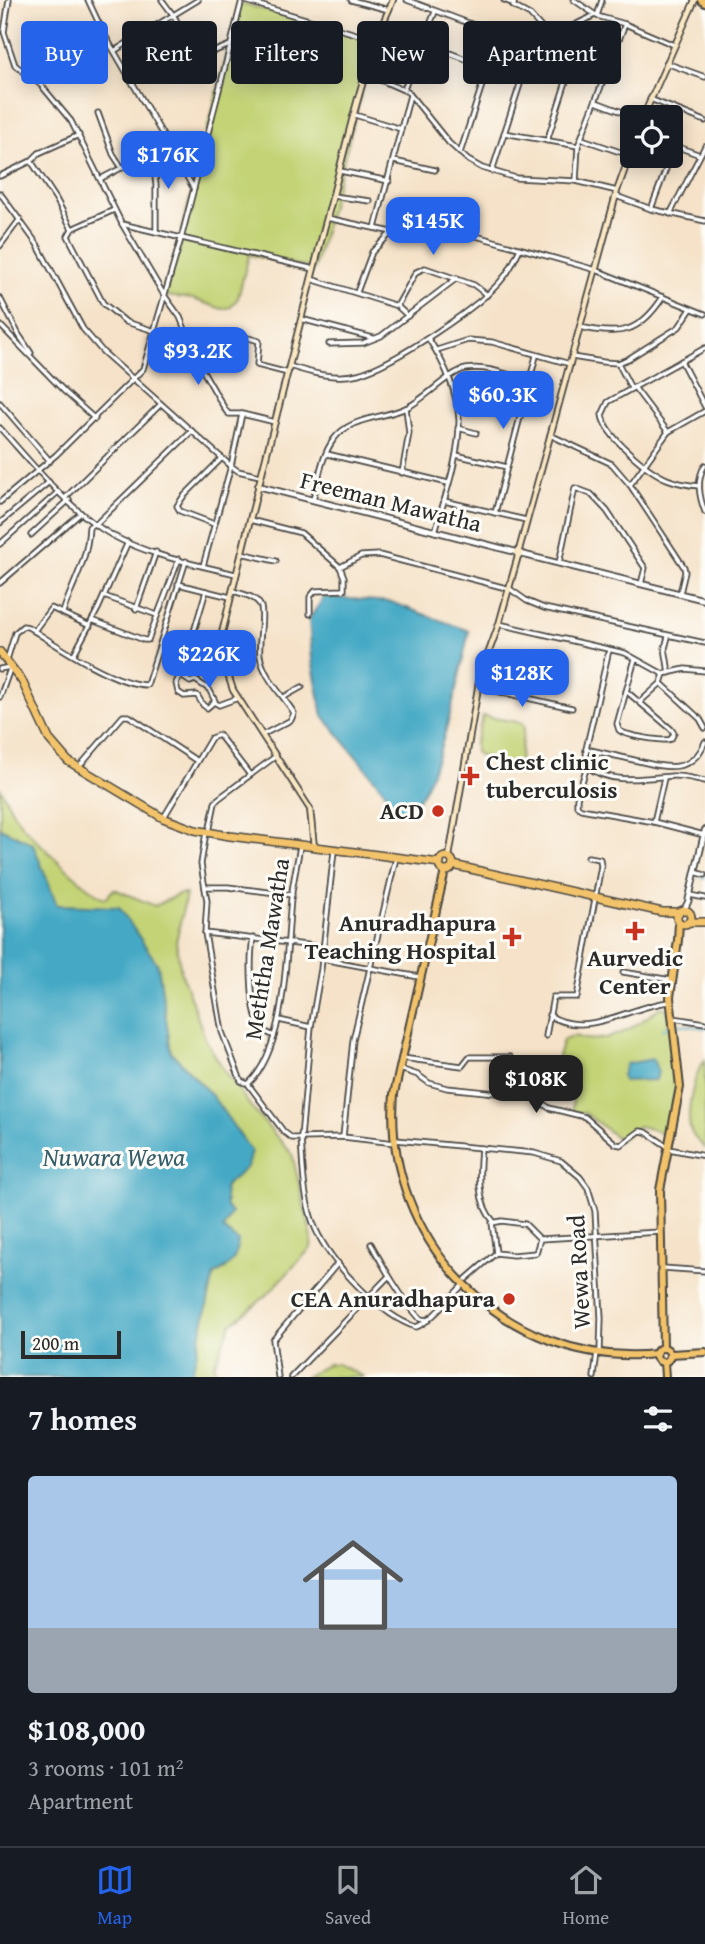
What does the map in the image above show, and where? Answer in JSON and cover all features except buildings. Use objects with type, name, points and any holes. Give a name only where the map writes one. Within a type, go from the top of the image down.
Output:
[{"type":"highway","points":[[0,652],[22,681],[49,739],[61,754],[78,768],[163,818],[207,832],[439,863]]},
{"type":"highway","points":[[439,863],[449,857],[453,866]]},
{"type":"highway","points":[[439,863],[440,868],[445,871],[453,866],[596,895],[705,921]]},
{"type":"main road","points":[[384,21],[393,0]]},
{"type":"main road","points":[[648,105],[695,0]]},
{"type":"main road","points":[[314,846],[310,809],[238,698],[228,675],[222,656],[222,633],[260,476],[364,84]]},
{"type":"main road","points":[[449,857],[478,687],[510,589],[526,520],[625,168]]},
{"type":"main road","points":[[445,871],[394,1094],[398,1167],[418,1224],[430,1245],[495,1310],[535,1334],[598,1352],[656,1354],[663,1347],[660,1190],[680,1087],[670,1002],[671,980],[684,917]]},
{"type":"main road","points":[[663,1347],[669,1349],[671,1354]]},
{"type":"main road","points":[[671,1354],[705,1352]]},
{"type":"main road","points":[[656,1354],[658,1360],[664,1362]]},
{"type":"main road","points":[[664,1362],[671,1354]]},
{"type":"main road","points":[[664,1362],[665,1377]]},
{"type":"street","points":[[9,0],[3,25],[5,40],[15,65],[53,97],[71,121],[121,224],[180,317],[199,364],[226,411],[229,414],[242,414],[275,422]]},
{"type":"street","points":[[88,0],[98,21]]},
{"type":"street","points":[[162,0],[197,57],[231,44]]},
{"type":"street","points":[[114,51],[198,0]]},
{"type":"street","points":[[237,21],[242,0],[357,34]]},
{"type":"street","points":[[351,0],[389,10]]},
{"type":"street","points":[[407,0],[463,22]]},
{"type":"street","points":[[504,0],[515,2],[513,6],[535,21]]},
{"type":"street","points":[[574,0],[596,16],[625,24],[674,45]]},
{"type":"street","points":[[585,21],[596,16],[602,0]]},
{"type":"street","points":[[431,21],[435,12]]},
{"type":"street","points":[[576,181],[578,146],[625,24]]},
{"type":"street","points":[[108,41],[166,145],[194,189]]},
{"type":"street","points":[[0,502],[50,461],[143,369],[181,239],[231,48]]},
{"type":"street","points":[[449,53],[473,62],[486,73],[460,153]]},
{"type":"street","points":[[666,63],[705,77]]},
{"type":"street","points":[[392,84],[411,95],[460,153],[474,165],[516,178],[576,181],[617,194],[651,209],[705,221]]},
{"type":"street","points":[[404,89],[406,84]]},
{"type":"street","points":[[492,171],[520,84]]},
{"type":"street","points":[[547,141],[566,84]]},
{"type":"street","points":[[375,228],[411,95]]},
{"type":"street","points":[[650,99],[705,121]]},
{"type":"street","points":[[596,102],[620,111]]},
{"type":"street","points":[[98,113],[113,154],[122,168]]},
{"type":"street","points":[[355,115],[401,129]]},
{"type":"street","points":[[504,133],[578,146]]},
{"type":"street","points":[[0,176],[31,161],[39,153],[79,135]]},
{"type":"street","points":[[582,139],[620,152]]},
{"type":"street","points":[[99,179],[166,145]]},
{"type":"street","points":[[670,214],[705,146]]},
{"type":"street","points":[[683,149],[700,155]]},
{"type":"street","points":[[152,152],[156,185],[156,232]]},
{"type":"street","points":[[31,161],[72,229]]},
{"type":"street","points":[[394,161],[435,170]]},
{"type":"street","points":[[651,209],[665,168]]},
{"type":"street","points":[[340,171],[389,181]]},
{"type":"street","points":[[0,193],[37,244],[83,329],[103,352],[231,466],[238,471],[260,476]]},
{"type":"street","points":[[333,196],[370,201]]},
{"type":"street","points":[[114,210],[72,229],[68,236],[103,303],[126,322],[155,331]]},
{"type":"street","points":[[327,218],[392,232],[441,226],[596,270],[705,314]]},
{"type":"street","points":[[0,246],[19,219]]},
{"type":"street","points":[[121,224],[314,269]]},
{"type":"street","points":[[357,292],[372,252],[392,232]]},
{"type":"street","points":[[289,366],[327,376],[356,375],[400,356],[487,295],[505,277],[520,249]]},
{"type":"street","points":[[397,306],[416,272],[420,270],[432,269],[457,278],[474,285],[487,295]]},
{"type":"street","points":[[328,344],[363,343],[375,338],[390,330],[457,278]]},
{"type":"street","points":[[312,279],[397,306],[408,316]]},
{"type":"street","points":[[580,327],[606,333],[623,332],[649,316],[663,297]]},
{"type":"street","points":[[0,298],[34,358]]},
{"type":"street","points":[[572,356],[618,363],[638,354],[679,327],[691,309]]},
{"type":"street","points":[[301,319],[375,338]]},
{"type":"street","points":[[0,325],[95,419]]},
{"type":"street","points":[[245,337],[259,341],[257,365],[288,373]]},
{"type":"street","points":[[428,338],[449,377],[459,419],[456,455],[435,531]]},
{"type":"street","points":[[436,351],[468,340],[492,342],[570,365]]},
{"type":"street","points":[[699,486],[668,479],[645,466],[621,443],[603,421],[602,415],[608,402],[705,348]]},
{"type":"street","points":[[495,513],[536,356]]},
{"type":"street","points":[[631,485],[668,432],[705,409],[681,361]]},
{"type":"street","points":[[618,363],[632,388],[668,432]]},
{"type":"street","points":[[313,500],[333,439],[344,429],[406,408],[462,369],[477,367],[530,381]]},
{"type":"street","points":[[0,404],[50,461]]},
{"type":"street","points":[[31,536],[161,404]]},
{"type":"street","points":[[402,473],[409,433],[406,408]]},
{"type":"street","points":[[203,566],[231,466],[242,414]]},
{"type":"street","points":[[0,428],[48,482],[95,524],[128,542],[156,552],[236,574]]},
{"type":"street","points":[[458,428],[476,433]]},
{"type":"street","points":[[63,612],[84,563],[89,527],[192,431]]},
{"type":"street","points":[[550,435],[612,464],[631,485],[684,567],[680,593]]},
{"type":"street","points":[[327,454],[448,482]]},
{"type":"street","points":[[456,455],[507,467]]},
{"type":"street","points":[[214,524],[180,511],[177,506],[222,458]]},
{"type":"street","points":[[705,465],[701,471],[699,486],[705,512]]},
{"type":"street","points":[[0,523],[48,482]]},
{"type":"street","name":"Freeman Mawatha","points":[[258,486],[705,600]]},
{"type":"street","points":[[559,563],[575,488],[591,494],[607,512],[645,568],[641,584]]},
{"type":"street","points":[[0,544],[59,491]]},
{"type":"street","points":[[444,501],[526,520]]},
{"type":"street","points":[[0,583],[81,513]]},
{"type":"street","points":[[250,520],[301,533],[340,567],[344,577],[344,590],[315,591],[310,597],[310,614]]},
{"type":"street","points":[[74,655],[128,542]]},
{"type":"street","points":[[136,609],[156,552]]},
{"type":"street","points":[[242,553],[276,561]]},
{"type":"street","points":[[340,567],[361,556],[379,555],[510,589],[527,601],[544,608],[705,643]]},
{"type":"street","points":[[92,620],[148,640],[179,559]]},
{"type":"street","points":[[0,697],[15,633],[20,628],[28,627],[74,655],[133,683],[147,685],[186,561]]},
{"type":"street","points":[[178,584],[231,597]]},
{"type":"street","points":[[232,591],[252,597],[259,603],[262,609],[260,658],[266,673],[294,713],[294,716],[262,735]]},
{"type":"street","points":[[190,661],[192,638],[206,592]]},
{"type":"street","points":[[104,596],[157,615]]},
{"type":"street","points":[[34,631],[51,608],[90,626]]},
{"type":"street","points":[[499,624],[625,653],[667,673],[685,669],[705,671]]},
{"type":"street","points":[[639,702],[662,683],[667,673],[665,648],[668,637]]},
{"type":"street","points":[[159,650],[228,675]]},
{"type":"street","points":[[609,650],[586,748],[587,766],[576,799],[577,806],[704,833],[684,917]]},
{"type":"street","points":[[175,655],[180,675],[176,683],[178,692],[184,696],[197,695],[207,708],[214,702],[224,705],[238,698]]},
{"type":"street","points":[[626,691],[673,730],[671,739],[663,741],[619,730],[617,724],[626,691],[635,659]]},
{"type":"street","points":[[0,669],[9,663]]},
{"type":"street","points":[[180,675],[209,689],[216,703]]},
{"type":"street","points":[[662,683],[700,719],[705,728]]},
{"type":"street","points":[[284,697],[302,687]]},
{"type":"street","points":[[478,687],[572,708]]},
{"type":"street","points":[[78,768],[123,716],[129,716],[197,761]]},
{"type":"street","points":[[163,818],[211,738],[219,735],[250,775]]},
{"type":"street","points":[[586,748],[669,768],[683,765],[694,758],[705,742]]},
{"type":"street","name":"Meththa Mawatha","points":[[276,756],[215,803],[201,864],[207,901],[205,933],[225,1041],[241,1081],[248,1084],[270,1052],[279,1020],[300,845]]},
{"type":"street","points":[[587,766],[603,775],[617,778],[674,776],[705,781]]},
{"type":"street","points":[[654,822],[664,778]]},
{"type":"street","points":[[335,849],[311,1027],[302,1138],[303,1182],[316,1230],[338,1263],[367,1298],[409,1325],[421,1326],[464,1281],[496,1253],[532,1255],[539,1248],[540,1239]]},
{"type":"street","points":[[343,1137],[353,1040],[397,857]]},
{"type":"street","points":[[546,1036],[555,995],[577,997],[601,861],[596,857],[588,857]]},
{"type":"street","points":[[695,872],[705,875]]},
{"type":"street","points":[[205,887],[228,887],[292,895]]},
{"type":"street","points":[[690,895],[705,898]]},
{"type":"street","points":[[205,933],[323,947]]},
{"type":"street","points":[[253,938],[250,956],[257,1017],[264,1031],[274,1036]]},
{"type":"street","points":[[322,959],[421,978]]},
{"type":"street","points":[[623,972],[671,980]]},
{"type":"street","points":[[549,1016],[563,1023],[582,1024],[670,1002]]},
{"type":"street","points":[[671,1017],[705,1023]]},
{"type":"street","points":[[279,1020],[311,1027]]},
{"type":"street","points":[[402,1058],[462,1066],[468,1057],[510,1057]]},
{"type":"street","points":[[400,1069],[418,1075],[429,1083],[447,1088],[534,1097],[549,1108],[585,1117],[616,1144],[621,1145],[640,1131],[646,1132],[667,1148],[705,1156]]},
{"type":"street","points":[[248,1084],[284,1132],[292,1138],[302,1138]]},
{"type":"street","name":"Wewa Road","points":[[302,1138],[343,1137],[481,1148],[548,1156],[572,1169],[580,1177],[592,1199],[597,1235],[601,1318],[594,1377]]},
{"type":"street","points":[[481,1148],[480,1190],[494,1222],[525,1224],[540,1239],[662,1232]]},
{"type":"street","points":[[494,1222],[492,1230],[496,1253]]},
{"type":"street","points":[[371,1244],[388,1277],[420,1319],[428,1320]]},
{"type":"street","points":[[278,1377],[273,1340],[338,1263]]},
{"type":"street","points":[[663,1268],[705,1270]]},
{"type":"street","points":[[291,1377],[388,1277]]},
{"type":"green space","points":[[240,3],[306,21],[235,21]]},
{"type":"green space","points":[[343,31],[357,35],[357,84],[364,84],[314,269],[249,255],[238,298],[231,307],[222,309],[193,299],[165,296],[231,38],[231,84],[343,84]]},
{"type":"green space","points":[[483,716],[522,723],[524,727],[519,764],[516,767],[475,752]]},
{"type":"green space","points":[[0,788],[16,817],[33,836],[98,894],[106,898],[114,889],[155,906],[179,894],[186,894],[176,942],[181,972],[206,1040],[225,1072],[255,1112],[292,1154],[312,1238],[311,1248],[267,1295],[231,1324],[214,1365],[217,1377],[191,1377],[214,1275],[226,1269],[224,1187],[247,1167],[213,1097],[171,1052],[158,965],[119,908],[57,905],[33,844],[0,828]]},
{"type":"green space","points":[[660,1007],[667,1009],[676,1089],[665,1135],[638,1126],[620,1140],[585,1113],[572,1111],[573,1096],[560,1087],[556,1075],[563,1040],[574,1036],[598,1039],[620,1034]]},
{"type":"green space","points":[[705,1060],[705,1148],[693,1135],[689,1118],[694,1086]]},
{"type":"green space","points":[[328,1364],[337,1364],[364,1377],[305,1377]]},
{"type":"water","points":[[324,597],[391,602],[469,631],[437,759],[416,802],[405,811],[394,810],[386,793],[323,716],[312,660],[309,619]]},
{"type":"water","name":"Nuwara Wewa","points":[[0,828],[33,844],[57,905],[119,907],[158,965],[171,1052],[213,1097],[251,1151],[247,1167],[224,1187],[226,1207],[231,1213],[223,1229],[238,1241],[237,1248],[232,1262],[214,1275],[191,1377],[0,1377]]},
{"type":"water","points":[[653,1059],[658,1072],[656,1080],[623,1081],[626,1064]]},
{"type":"waterway","points":[[698,875],[705,878]]},
{"type":"waterway","points":[[677,1024],[705,1028]]},
{"type":"waterway","points":[[662,1030],[670,1025]]},
{"type":"place","name":"Chest clinic tuberculosis","points":[[470,776]]},
{"type":"place","name":"ACD","points":[[438,811]]},
{"type":"place","name":"Aurvedic Center","points":[[635,931]]},
{"type":"place","name":"Anuradhapura Teaching Hospital","points":[[512,937]]},
{"type":"place","name":"CEA Anuradhapura","points":[[509,1299]]}]
